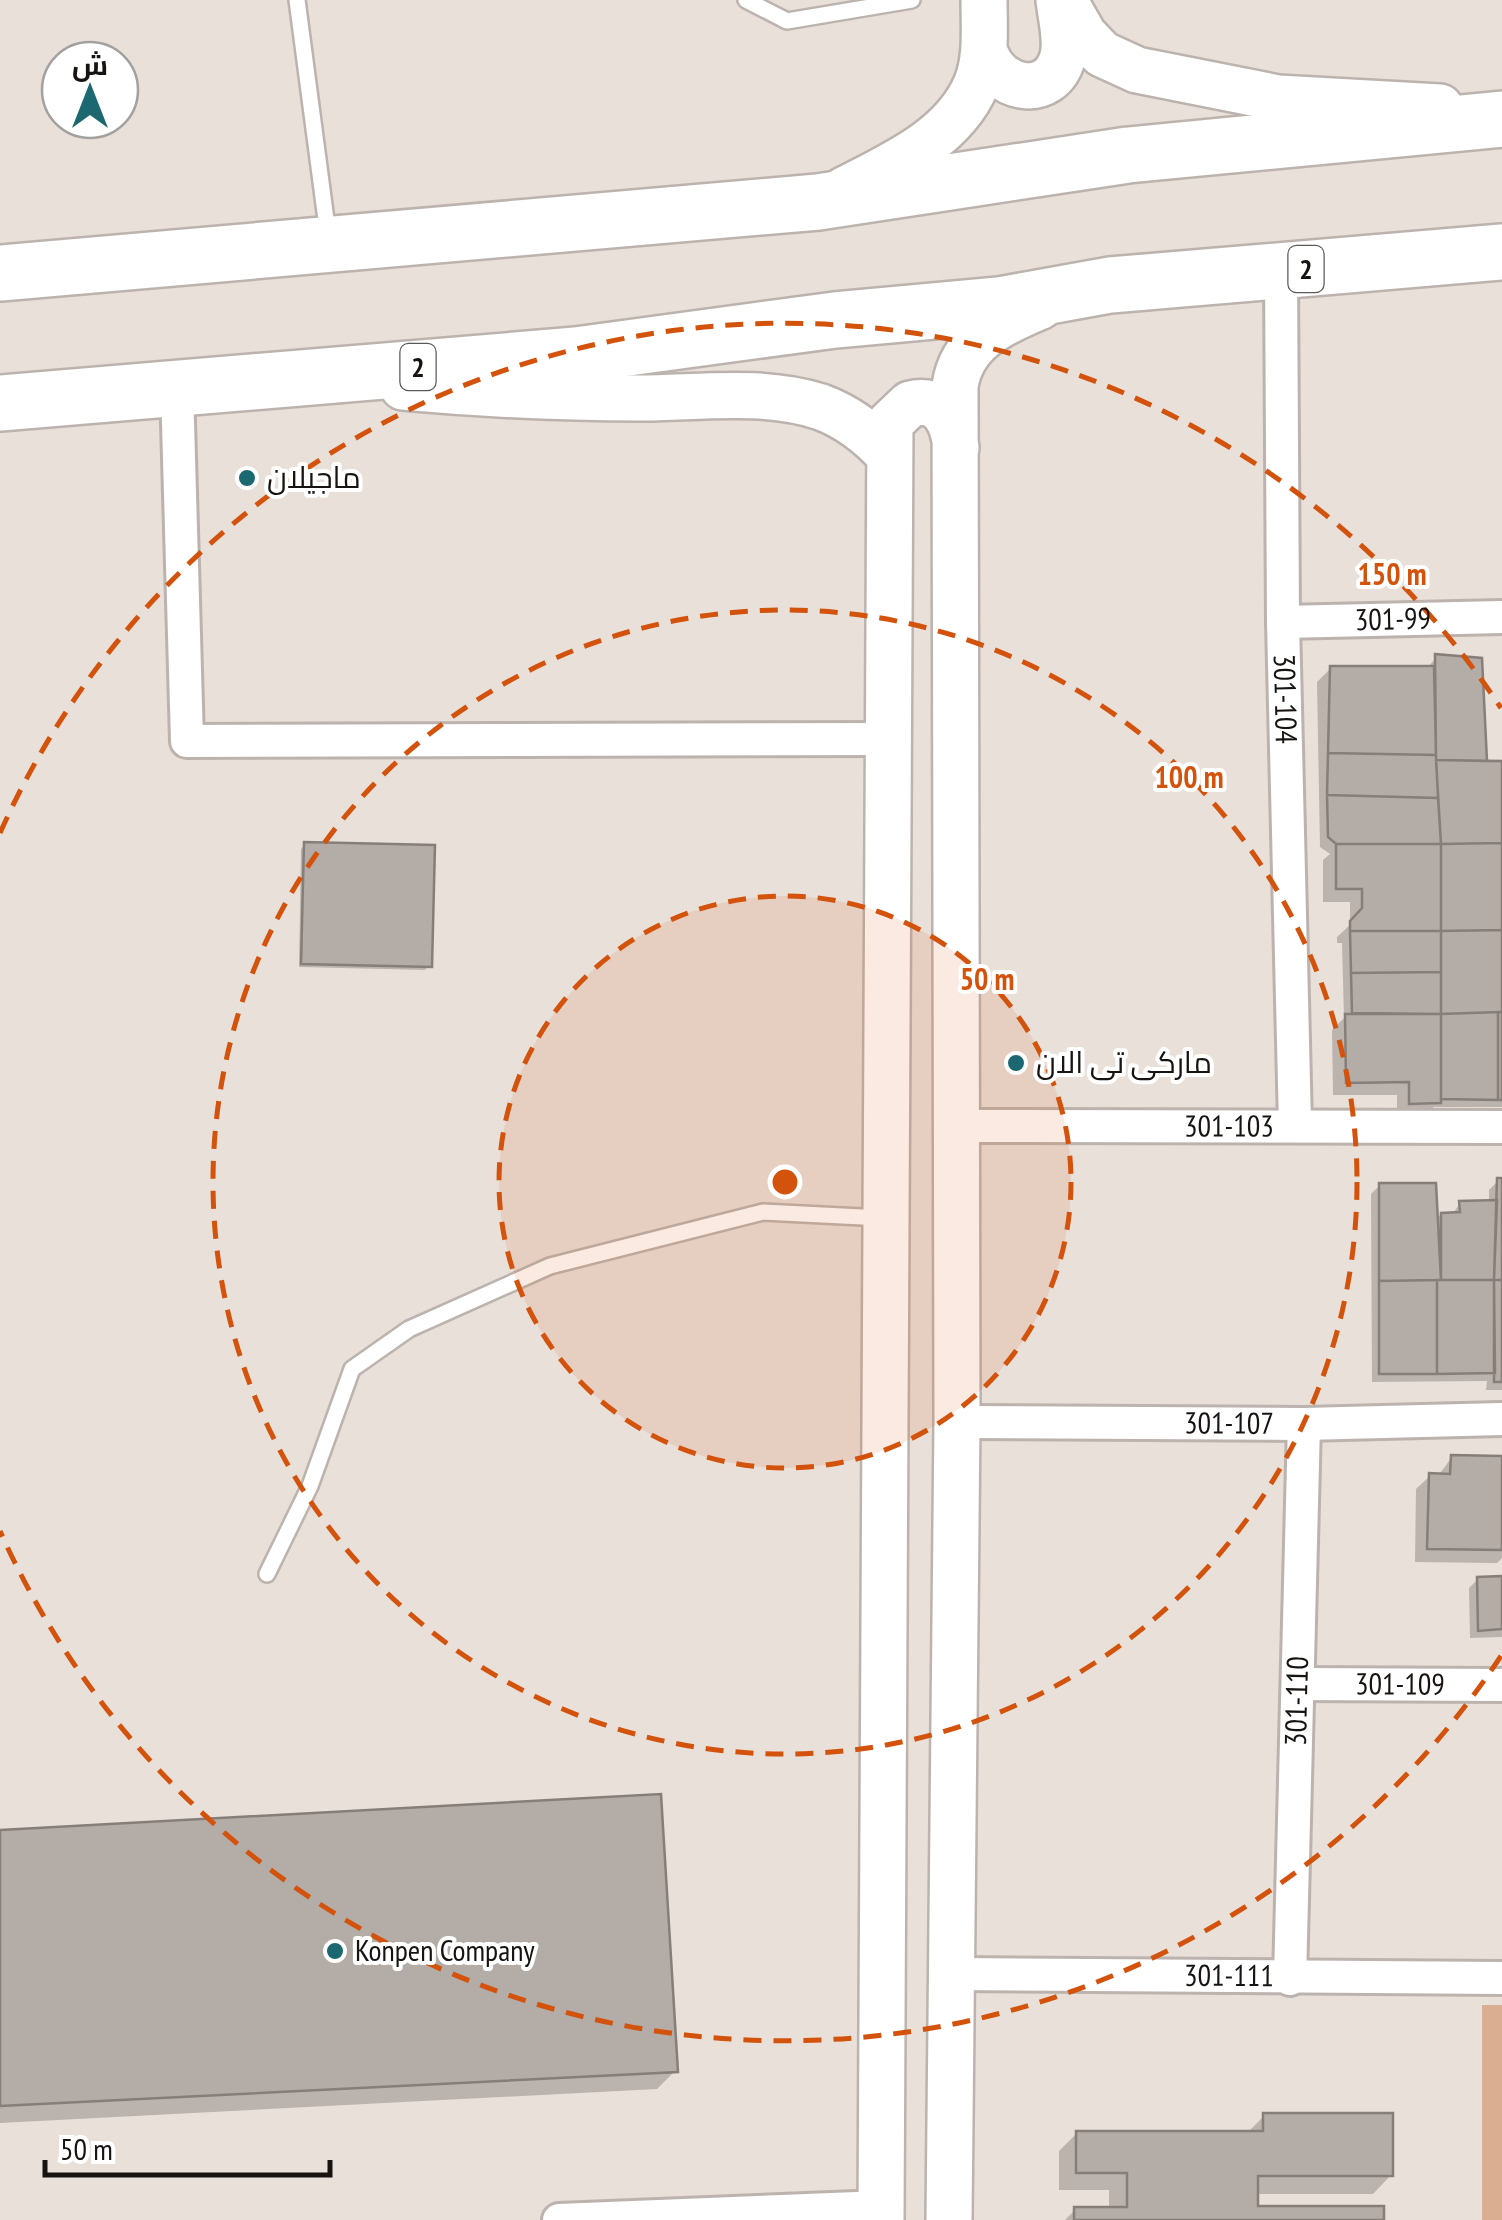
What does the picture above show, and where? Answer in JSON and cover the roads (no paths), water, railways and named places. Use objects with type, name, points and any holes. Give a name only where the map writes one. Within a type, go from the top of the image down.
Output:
[{"type":"highway","points":[[0,273],[818,202],[1128,155],[1502,118]]},
{"type":"highway","name":"2","points":[[0,403],[576,354],[836,320],[999,305],[1110,285],[1502,252]]},
{"type":"street","points":[[818,202],[931,140],[976,85],[984,49],[984,0]]},
{"type":"street","points":[[984,49],[994,72],[1015,85],[1027,86],[1050,76],[1063,56],[1062,0]]},
{"type":"street","points":[[1062,0],[1084,35],[1102,54],[1137,70],[1278,98],[1502,110]]},
{"type":"street","name":"301-104","points":[[1280,271],[1283,622],[1296,1125]]},
{"type":"street","points":[[948,2220],[954,1974],[957,375],[974,345],[987,332],[1032,310],[1110,285]]},
{"type":"street","points":[[317,376],[524,396],[775,398],[820,407],[862,428],[888,455]]},
{"type":"street","points":[[176,387],[188,742],[890,739]]},
{"type":"street","points":[[558,2220],[882,2214],[888,455],[893,416],[920,402],[933,404],[948,416],[956,455]]},
{"type":"street","name":"301-99","points":[[1283,622],[1502,617]]},
{"type":"street","name":"301-103","points":[[956,1126],[1502,1127]]},
{"type":"street","name":"301-107","points":[[956,1422],[1304,1424],[1502,1419]]},
{"type":"street","name":"301-110","points":[[1290,1980],[1304,1424]]},
{"type":"street","name":"301-109","points":[[1298,1684],[1502,1685]]},
{"type":"street","name":"301-111","points":[[954,1974],[1290,1980],[1502,1978]]},
{"type":"lane","points":[[297,0],[330,244]]},
{"type":"lane","points":[[746,0],[786,21],[912,0]]},
{"type":"lane","points":[[267,1574],[310,1486],[352,1369],[409,1329],[550,1266],[763,1212],[886,1218]]},
{"type":"place","name":"ماجیلان","points":[[247,478]]},
{"type":"place","name":"مارکی تی الان","points":[[1016,1063]]},
{"type":"place","name":"Konpen Company","points":[[335,1951]]}]
